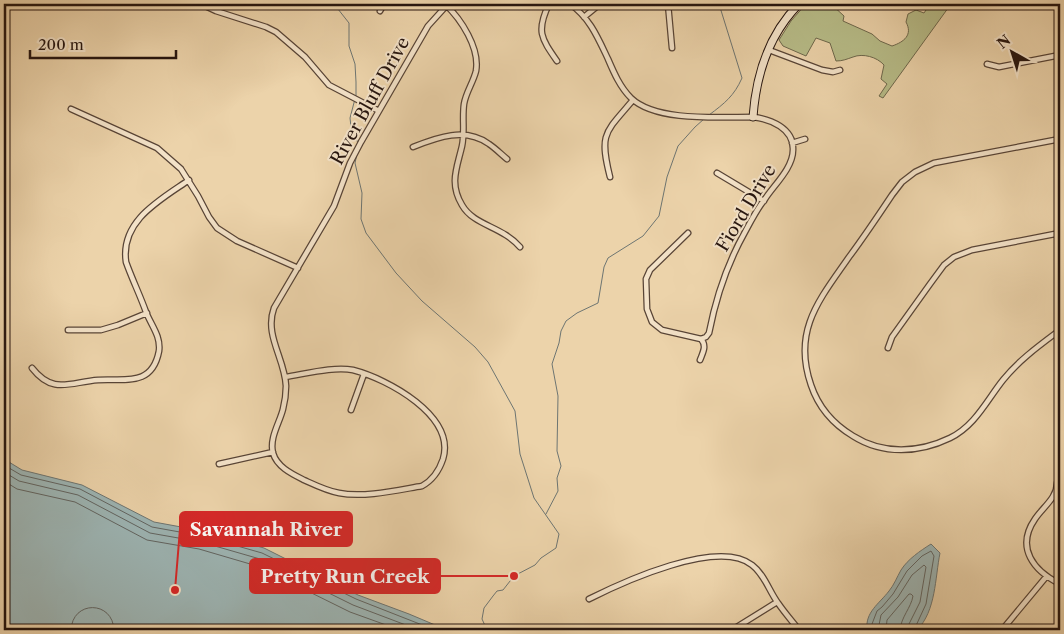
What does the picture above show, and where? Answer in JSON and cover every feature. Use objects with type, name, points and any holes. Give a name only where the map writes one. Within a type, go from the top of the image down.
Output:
[{"type":"street","points":[[201,4],[276,32],[305,57],[329,85],[378,112]]},
{"type":"street","points":[[380,11],[384,4]]},
{"type":"street","points":[[446,4],[464,26],[476,60],[475,75],[464,107],[464,136],[454,176],[456,188],[461,204],[472,217],[507,234],[520,247]]},
{"type":"street","name":"River Bluff Drive","points":[[285,378],[272,333],[271,318],[274,308],[328,217],[350,163],[378,112],[428,26],[446,4]]},
{"type":"street","points":[[549,4],[544,16],[542,30],[546,46],[557,61]]},
{"type":"street","points":[[570,4],[584,17],[598,36],[617,80],[633,100],[648,109],[666,115],[753,117],[765,119],[781,127],[789,135],[792,143],[805,139]]},
{"type":"street","points":[[584,17],[600,4]]},
{"type":"street","points":[[668,4],[672,48]]},
{"type":"street","points":[[753,117],[754,96],[768,50],[789,13],[799,4]]},
{"type":"street","points":[[768,50],[822,70],[833,72],[840,70]]},
{"type":"street","points":[[987,64],[999,67],[1060,56]]},
{"type":"street","points":[[610,177],[604,152],[606,136],[610,127],[633,100]]},
{"type":"street","points":[[71,109],[156,148],[177,163],[190,180],[209,217],[224,234],[298,268]]},
{"type":"street","points":[[413,146],[445,135],[455,134],[476,138],[489,144],[507,159]]},
{"type":"street","points":[[1060,139],[943,161],[918,170],[902,182],[816,306],[808,327],[805,344],[807,372],[815,398],[830,418],[848,434],[862,442],[888,450],[921,448],[934,445],[952,437],[965,428],[1017,366],[1034,349],[1060,330]]},
{"type":"street","name":"Fiord Drive","points":[[700,360],[705,348],[701,339],[706,337],[709,332],[717,297],[728,266],[745,231],[787,167],[792,156],[792,143]]},
{"type":"street","points":[[717,172],[764,201]]},
{"type":"street","points":[[32,368],[42,379],[60,386],[95,380],[130,380],[146,374],[153,366],[159,352],[158,337],[126,262],[125,254],[128,235],[139,218],[190,180]]},
{"type":"street","points":[[688,233],[650,270],[646,279],[647,309],[652,322],[662,330],[701,339]]},
{"type":"street","points":[[888,348],[892,336],[924,291],[940,270],[954,257],[972,250],[1060,233]]},
{"type":"street","points":[[68,330],[101,330],[147,313]]},
{"type":"street","points":[[340,369],[352,370],[371,376],[414,400],[430,415],[440,428],[445,442],[445,453],[441,466],[431,480],[422,486],[353,495],[324,489],[290,473],[279,463],[273,452],[274,438],[285,401],[285,378],[340,369]]},
{"type":"street","points":[[351,410],[364,374]]},
{"type":"street","points":[[218,464],[273,452]]},
{"type":"street","points":[[1057,483],[1055,493],[1035,519],[1027,534],[1027,545],[1029,556],[1046,577],[1060,584]]},
{"type":"street","points":[[589,599],[628,582],[691,559],[718,556],[737,558],[750,563],[761,575],[777,602],[799,630]]},
{"type":"street","points":[[1002,630],[1046,577]]},
{"type":"street","points":[[732,630],[777,602]]},
{"type":"green space","points":[[806,4],[831,4],[844,16],[843,21],[872,34],[880,41],[892,46],[904,40],[908,34],[906,22],[908,14],[916,10],[924,13],[930,4],[951,4],[883,98],[879,96],[887,84],[881,79],[884,65],[878,60],[870,56],[861,55],[836,61],[830,43],[816,38],[806,56],[783,46],[779,40],[791,21]]},
{"type":"water","points":[[4,459],[22,470],[82,485],[154,522],[203,531],[264,548],[358,595],[447,630],[97,630],[92,625],[88,630],[4,630]]},
{"type":"water","points":[[931,544],[940,553],[931,604],[923,622],[917,630],[867,630],[870,613],[891,589],[901,570],[907,562]]},
{"type":"waterway","points":[[334,4],[349,23],[349,46],[355,64],[356,82],[356,95],[350,118],[351,127],[358,143]]},
{"type":"waterway","points":[[709,115],[729,99],[742,78],[719,4]]},
{"type":"waterway","points":[[546,514],[558,491],[557,478],[561,466],[557,451],[558,396],[552,364],[561,331],[566,321],[577,313],[598,303],[604,267],[608,258],[643,236],[659,216],[667,177],[678,146],[704,119]]},
{"type":"waterway","points":[[357,154],[355,163],[362,193],[361,219],[366,233],[396,273],[422,301],[475,347],[488,362],[515,411],[520,454],[534,498],[559,534],[556,548],[541,558],[535,565],[514,576],[503,590],[497,591],[484,608],[482,619],[487,630]]},
{"type":"place","name":"Pretty Run Creek","points":[[514,576]]},
{"type":"place","name":"Savannah River","points":[[175,590]]}]
